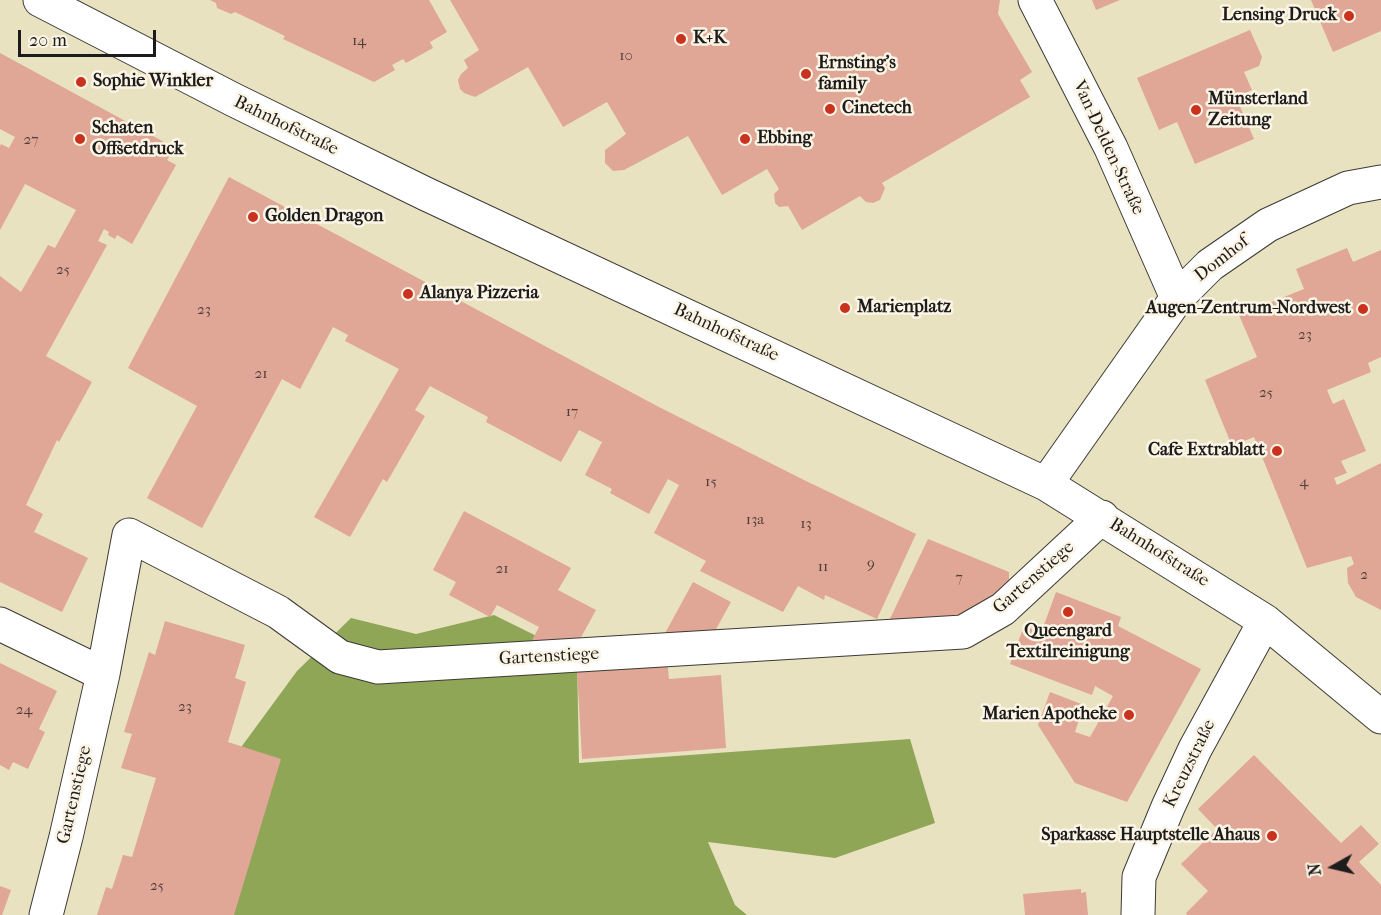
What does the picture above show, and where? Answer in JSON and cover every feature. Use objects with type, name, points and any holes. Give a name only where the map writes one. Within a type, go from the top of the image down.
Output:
[{"type":"street","name":"Bahnhofstraße","points":[[40,0],[234,100],[426,194],[1046,484],[1265,621],[1381,717]]},
{"type":"street","name":"Van-Delden-Straße","points":[[1035,0],[1111,148],[1177,298]]},
{"type":"street","name":"Domhof","points":[[1046,484],[1177,298],[1210,265],[1268,225],[1348,188],[1381,182]]},
{"type":"street","name":"Gartenstiege","points":[[46,915],[103,674],[129,535],[278,612],[340,657],[378,667],[963,632],[1003,609],[1102,517]]},
{"type":"street","name":"Kreuzstraße","points":[[1138,915],[1139,877],[1168,807],[1195,749],[1265,621]]},
{"type":"street","points":[[0,624],[103,674]]},
{"type":"green space","points":[[494,615],[577,656],[579,763],[910,739],[935,823],[835,858],[708,842],[735,905],[747,915],[204,915],[215,850],[242,746],[297,671],[351,618],[416,634]]},
{"type":"building","points":[[210,0],[429,0],[447,32],[430,42],[433,48],[406,63],[403,59],[392,65],[395,70],[374,82],[283,39],[285,36],[235,12],[231,14],[217,8],[216,3]]},
{"type":"building","points":[[450,0],[1000,0],[998,14],[1032,72],[1020,80],[1030,97],[882,183],[885,188],[880,200],[873,203],[866,202],[860,196],[802,230],[788,206],[779,207],[775,203],[774,194],[779,189],[767,169],[722,195],[688,136],[624,170],[613,171],[605,163],[605,150],[626,134],[607,102],[563,127],[528,67],[475,97],[464,93],[460,89],[458,80],[468,68],[464,60],[479,50]]},
{"type":"building","points":[[1092,0],[1120,0],[1096,10]]},
{"type":"building","name":"Lensing Druck","points":[[1311,0],[1381,0],[1381,31],[1333,52]]},
{"type":"building","name":"Münsterland Zeitung","points":[[1250,30],[1262,57],[1259,66],[1244,72],[1252,90],[1236,97],[1254,139],[1195,164],[1177,122],[1159,130],[1137,78]]},
{"type":"building","points":[[0,53],[175,148],[167,160],[176,165],[132,244],[117,235],[115,239],[104,229],[98,241],[107,245],[46,356],[92,382],[59,442],[57,440],[26,505],[43,514],[34,532],[88,558],[62,612],[0,582],[0,276],[21,292],[48,245],[55,248],[76,210],[25,184],[0,230],[0,146],[1,144],[9,148],[15,137],[0,129]]},
{"type":"building","points":[[229,177],[657,406],[916,534],[877,619],[825,595],[824,600],[798,586],[783,612],[700,571],[706,561],[654,533],[679,485],[668,479],[649,514],[610,493],[612,489],[585,475],[602,442],[579,430],[561,462],[486,422],[488,417],[430,386],[415,410],[425,416],[387,482],[383,479],[350,537],[314,517],[399,369],[345,341],[348,335],[333,327],[300,389],[282,379],[202,528],[147,498],[197,406],[128,368]]},
{"type":"building","points":[[1347,248],[1353,262],[1381,250],[1381,357],[1368,363],[1371,372],[1327,390],[1333,404],[1344,399],[1366,451],[1341,461],[1347,473],[1334,478],[1337,485],[1381,463],[1381,610],[1356,597],[1348,583],[1347,568],[1354,564],[1351,556],[1307,568],[1254,437],[1232,446],[1205,380],[1257,357],[1239,315],[1304,289],[1296,269]]},
{"type":"building","points":[[464,511],[571,568],[558,590],[596,610],[578,643],[528,648],[539,627],[497,605],[490,617],[449,595],[456,582],[433,570]]},
{"type":"building","points":[[928,539],[1009,572],[1009,585],[979,612],[927,623],[887,625]]},
{"type":"building","points":[[693,582],[731,602],[715,631],[664,635]]},
{"type":"building","points":[[1056,592],[1121,617],[1118,626],[1201,669],[1127,802],[1075,783],[1038,725],[1050,692],[1084,705],[1075,732],[1090,737],[1113,696],[1095,686],[1092,695],[1010,664],[1024,626],[1041,633]]},
{"type":"building","points":[[165,621],[245,645],[235,678],[246,682],[228,742],[281,759],[234,915],[97,915],[106,887],[112,889],[123,855],[132,857],[156,778],[121,768],[132,734],[124,732],[149,652],[155,655]]},
{"type":"building","points":[[667,659],[669,679],[721,675],[726,748],[582,759],[577,670]]},
{"type":"building","points":[[0,663],[57,691],[39,729],[45,732],[28,769],[13,762],[9,770],[0,765]]},
{"type":"building","name":"Sparkasse Hauptstelle Ahaus","points":[[1254,755],[1341,843],[1361,825],[1379,844],[1359,862],[1381,885],[1381,915],[1187,915],[1186,913],[1208,891],[1181,864],[1217,829],[1198,809]]},
{"type":"building","points":[[0,886],[11,890],[2,915],[0,915]]},
{"type":"building","points":[[1081,889],[1081,893],[1086,892],[1088,915],[1025,915],[1023,894]]},
{"type":"place","name":"Lensing Druck","points":[[1349,16]]},
{"type":"place","name":"K+K","points":[[681,39]]},
{"type":"place","name":"Ernsting's family","points":[[806,74]]},
{"type":"place","name":"Sophie Winkler","points":[[81,82]]},
{"type":"place","name":"Cinetech","points":[[830,109]]},
{"type":"place","name":"Münsterland Zeitung","points":[[1196,110]]},
{"type":"place","name":"Schaten Offsetdruck","points":[[80,139]]},
{"type":"place","name":"Ebbing","points":[[745,139]]},
{"type":"place","name":"Golden Dragon","points":[[253,217]]},
{"type":"place","name":"Alanya Pizzeria","points":[[408,294]]},
{"type":"place","name":"Marienplatz","points":[[845,308]]},
{"type":"place","name":"Augen-Zentrum-Nordwest","points":[[1363,309]]},
{"type":"place","name":"Cafe Extrablatt","points":[[1277,451]]},
{"type":"place","name":"Queengard Textilreinigung","points":[[1068,612]]},
{"type":"place","name":"Marien Apotheke","points":[[1129,715]]},
{"type":"place","name":"Sparkasse Hauptstelle Ahaus","points":[[1272,836]]}]
